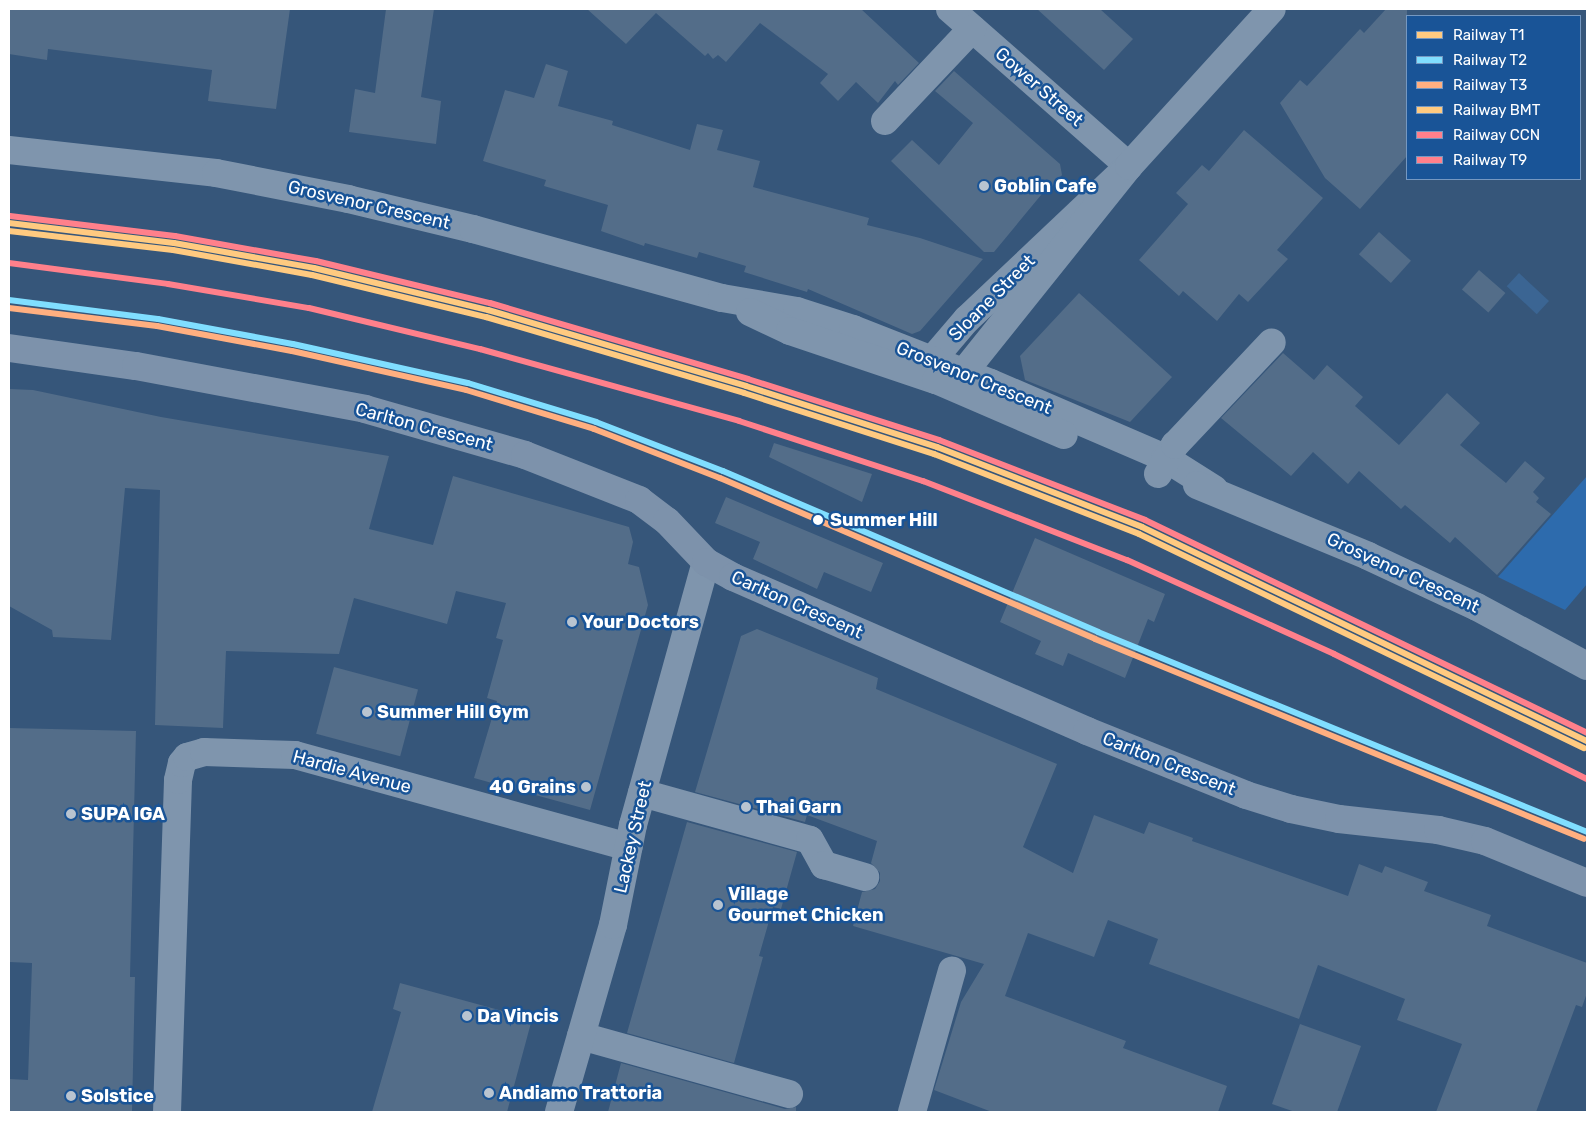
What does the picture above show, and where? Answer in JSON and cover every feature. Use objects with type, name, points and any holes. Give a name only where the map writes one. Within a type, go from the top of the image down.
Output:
[{"type":"main road","name":"Carlton Crescent","points":[[9,348],[136,366],[364,409],[498,446],[574,472],[639,500],[667,521],[706,562],[785,601],[1087,731],[1246,795],[1339,818],[1438,830],[1485,841],[1587,883]]},
{"type":"street","name":"Gower Street","points":[[950,9],[1129,166]]},
{"type":"street","name":"Sloane Street","points":[[964,372],[1129,166],[1272,9]]},
{"type":"street","points":[[885,121],[972,29]]},
{"type":"street","name":"Grosvenor Crescent","points":[[9,150],[216,173],[348,199],[473,229],[722,298],[797,311],[1162,466],[1451,595],[1587,666]]},
{"type":"street","name":"Sloane Street","points":[[934,370],[967,319],[1129,166]]},
{"type":"street","points":[[1162,466],[1272,342]]},
{"type":"street","points":[[934,370],[964,372]]},
{"type":"street","name":"Grosvenor Crescent","points":[[964,372],[1162,466]]},
{"type":"street","name":"Lackey Street","points":[[559,1112],[613,925],[642,793],[706,562]]},
{"type":"street","name":"Hardie Avenue","points":[[168,1112],[178,780],[182,763],[187,757],[204,752],[295,755],[629,847]]},
{"type":"street","points":[[642,793],[810,840],[824,865],[865,877]]},
{"type":"street","points":[[912,1112],[952,971]]},
{"type":"street","points":[[581,1036],[789,1094]]},
{"type":"shaded area","points":[[1519,273],[1549,301],[1537,314],[1507,286]]},
{"type":"shaded area","points":[[1587,476],[1587,584],[1565,610],[1498,577]]},
{"type":"building","points":[[9,9],[290,9],[276,109],[208,101],[212,70],[48,49],[47,60],[9,54]]},
{"type":"building","points":[[386,9],[434,9],[421,97],[441,101],[436,144],[349,132],[355,89],[375,93]]},
{"type":"building","points":[[587,9],[861,9],[919,63],[898,85],[895,81],[878,103],[856,82],[838,101],[820,83],[828,74],[760,23],[726,62],[718,55],[713,59],[708,53],[705,56],[656,13],[626,44]]},
{"type":"building","points":[[1037,9],[1100,9],[1133,39],[1104,70]]},
{"type":"building","points":[[1386,9],[1407,9],[1406,157],[1360,209],[1325,178],[1280,103],[1300,80],[1307,86],[1360,29],[1364,33]]},
{"type":"building","points":[[546,64],[568,71],[558,106],[613,121],[612,125],[690,150],[697,124],[723,130],[717,150],[760,161],[753,187],[869,218],[867,225],[920,238],[983,259],[920,331],[912,334],[808,289],[807,292],[744,272],[746,266],[699,252],[697,258],[645,243],[644,246],[601,231],[608,205],[544,186],[546,180],[483,161],[505,90],[534,98]]},
{"type":"building","points":[[954,71],[1060,164],[1062,175],[1048,191],[1046,189],[994,252],[984,252],[891,161],[912,140],[939,165],[973,123],[935,91]]},
{"type":"building","points":[[1244,130],[1323,198],[1277,250],[1288,259],[1248,302],[1239,294],[1217,321],[1183,291],[1179,296],[1139,260],[1188,204],[1176,193],[1202,165],[1209,171]]},
{"type":"building","points":[[1379,232],[1411,261],[1391,283],[1359,254]]},
{"type":"building","points":[[1479,270],[1505,293],[1488,313],[1462,290]]},
{"type":"building","points":[[1079,293],[1172,377],[1130,422],[1025,380],[1020,356]]},
{"type":"building","points":[[1283,353],[1314,380],[1327,365],[1363,397],[1355,406],[1399,445],[1447,393],[1480,423],[1460,445],[1506,483],[1525,461],[1545,478],[1533,492],[1539,498],[1536,502],[1551,514],[1497,575],[1455,537],[1450,543],[1405,505],[1401,509],[1359,471],[1348,484],[1313,452],[1291,476],[1221,418]]},
{"type":"building","points":[[9,389],[33,390],[161,417],[389,456],[369,529],[433,545],[453,476],[629,527],[633,542],[628,564],[639,567],[648,605],[590,810],[474,778],[497,701],[487,698],[503,640],[496,638],[506,603],[456,591],[447,624],[354,598],[339,654],[226,651],[223,728],[155,725],[160,490],[125,488],[111,640],[53,637],[52,630],[9,606]]},
{"type":"building","points":[[774,443],[872,474],[862,502],[769,457]]},
{"type":"building","points":[[726,497],[883,563],[871,592],[824,572],[817,589],[753,559],[760,542],[715,523]]},
{"type":"building","points":[[1035,538],[1165,594],[1154,622],[1148,619],[1125,678],[1068,653],[1063,666],[1035,654],[1041,641],[1000,622]]},
{"type":"building","points":[[757,629],[878,678],[876,689],[1057,764],[1023,847],[1073,873],[1094,815],[1144,834],[1149,822],[1193,838],[1192,841],[1348,896],[1359,864],[1382,873],[1385,866],[1428,882],[1424,891],[1491,915],[1487,926],[1587,963],[1587,993],[1582,1007],[1576,1005],[1536,1112],[1436,1112],[1462,1044],[1397,1020],[1405,999],[1318,965],[1299,1019],[1149,964],[1158,939],[1108,920],[1094,957],[1028,933],[1005,996],[1126,1041],[1123,1048],[1227,1086],[1218,1112],[992,1112],[934,1090],[961,1002],[984,964],[853,926],[862,892],[875,889],[880,881],[880,873],[871,863],[877,841],[807,815],[805,822],[695,792],[741,636]]},
{"type":"building","name":"Summer Hill Gym","points":[[334,667],[418,690],[400,756],[316,734]]},
{"type":"building","points":[[9,728],[136,731],[130,977],[135,977],[132,1112],[9,1112],[9,1079],[28,1080],[32,963],[9,962]]},
{"type":"building","points":[[687,822],[797,852],[781,909],[773,907],[759,956],[763,957],[734,1063],[627,1033]]},
{"type":"building","points":[[400,983],[532,1019],[507,1112],[372,1112],[401,1012],[393,1009]]},
{"type":"building","points":[[1300,1024],[1361,1046],[1337,1112],[1295,1112],[1272,1104]]},
{"type":"building","points":[[621,1063],[785,1109],[796,1107],[796,1112],[608,1112]]},
{"type":"rail line","name":"CCN","points":[[10,216],[175,236],[316,261],[490,303],[748,379],[939,440],[1145,520],[1587,733]]},
{"type":"rail line","name":"T1","points":[[9,223],[174,243],[314,268],[488,310],[746,386],[937,447],[1142,527],[1587,741]]},
{"type":"rail line","name":"BMT","points":[[9,231],[173,250],[312,275],[486,317],[744,393],[934,454],[1139,534],[1584,748]]},
{"type":"rail line","name":"T9","points":[[9,263],[168,284],[309,308],[480,349],[739,421],[923,481],[1127,560],[1334,654],[1587,779]]},
{"type":"rail line","name":"T2","points":[[9,300],[158,319],[293,344],[468,383],[596,422],[723,471],[1098,632],[1587,832]]},
{"type":"rail line","name":"T3","points":[[9,308],[157,326],[292,351],[466,390],[594,429],[720,478],[1095,639],[1584,839]]},
{"type":"place","name":"Goblin Cafe","points":[[984,186]]},
{"type":"place","name":"Summer Hill","points":[[818,520]]},
{"type":"place","name":"Your Doctors","points":[[572,622]]},
{"type":"place","name":"Summer Hill Gym","points":[[367,712]]},
{"type":"place","name":"40 Grains","points":[[586,787]]},
{"type":"place","name":"Thai Garn","points":[[746,807]]},
{"type":"place","name":"SUPA IGA","points":[[71,814]]},
{"type":"place","name":"Village Gourmet Chicken","points":[[718,905]]},
{"type":"place","name":"Da Vincis","points":[[467,1016]]},
{"type":"place","name":"Andiamo Trattoria","points":[[489,1093]]},
{"type":"place","name":"Solstice","points":[[71,1096]]}]
